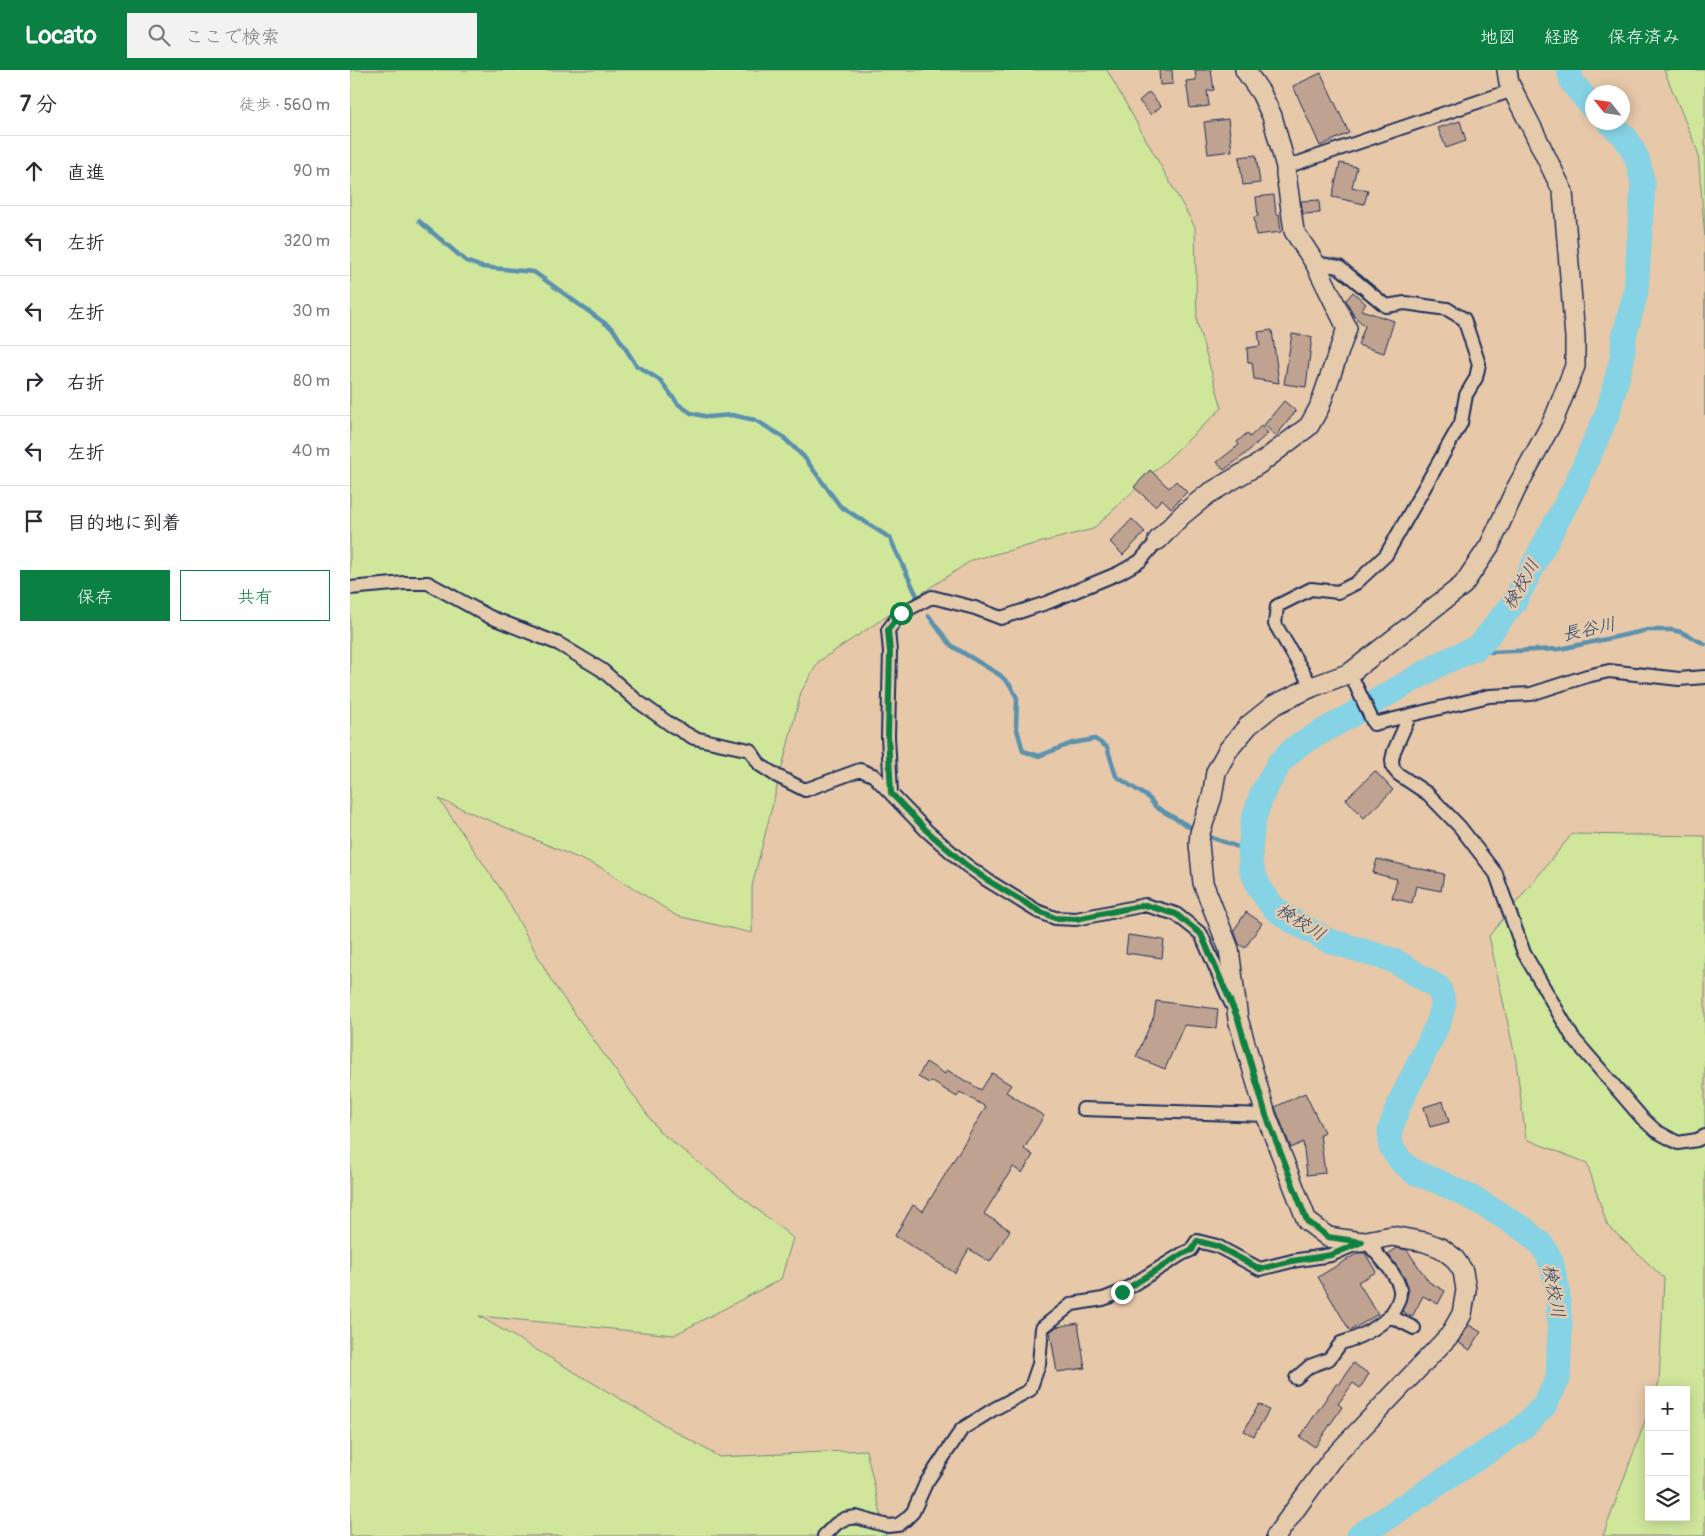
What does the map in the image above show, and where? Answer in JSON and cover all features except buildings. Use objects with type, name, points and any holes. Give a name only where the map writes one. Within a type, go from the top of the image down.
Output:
[{"type":"street","points":[[891,793],[888,736],[890,652],[888,630],[901,613],[932,597],[975,608],[1001,618],[1049,602],[1119,573],[1140,561],[1182,514],[1208,494],[1259,464],[1309,426],[1319,408],[1347,328],[1315,263],[1294,231],[1286,167],[1272,116],[1262,93],[1245,70]]},
{"type":"street","points":[[1238,1019],[1229,949],[1203,884],[1199,844],[1200,832],[1212,797],[1216,772],[1228,750],[1249,725],[1268,710],[1312,687],[1354,681],[1463,585],[1490,545],[1516,489],[1554,419],[1575,366],[1575,337],[1563,192],[1509,84],[1507,70]]},
{"type":"street","points":[[1286,167],[1513,90]]},
{"type":"street","points":[[1312,687],[1275,624],[1277,606],[1311,589],[1338,592],[1356,583],[1386,555],[1461,423],[1466,395],[1476,378],[1479,364],[1464,319],[1447,309],[1405,303],[1386,306],[1339,267],[1315,263]]},
{"type":"street","points":[[350,588],[404,583],[428,583],[490,617],[559,644],[602,670],[636,700],[671,725],[694,738],[750,750],[760,765],[805,790],[860,770],[873,775],[927,831],[966,865],[1037,910],[1055,918],[1076,919],[1145,905],[1176,914],[1201,934],[1238,1019],[1266,1115],[1307,1221],[1328,1237],[1364,1242],[1396,1279],[1400,1292],[1397,1305],[1390,1316],[1378,1326],[1352,1340],[1341,1343],[1329,1359],[1310,1366],[1296,1378]]},
{"type":"street","points":[[1354,681],[1374,724],[1489,696],[1531,694],[1609,671],[1679,679],[1705,677]]},
{"type":"street","points":[[1410,715],[1394,751],[1393,768],[1398,774],[1428,794],[1460,827],[1496,874],[1524,952],[1573,1038],[1642,1118],[1656,1131],[1678,1143],[1697,1140],[1705,1136]]},
{"type":"street","points":[[1083,1109],[1266,1115]]},
{"type":"street","points":[[824,1536],[844,1519],[856,1517],[888,1526],[905,1520],[913,1512],[926,1483],[962,1429],[1030,1390],[1039,1364],[1042,1328],[1072,1304],[1103,1299],[1122,1292],[1182,1254],[1192,1250],[1197,1241],[1217,1246],[1260,1269],[1292,1261],[1331,1255],[1364,1242],[1392,1236],[1426,1242],[1441,1248],[1454,1258],[1463,1271],[1466,1290],[1462,1314],[1450,1335],[1331,1460],[1276,1536]]},
{"type":"street","points":[[1390,1316],[1414,1328]]},
{"type":"green space","points":[[350,70],[1107,70],[1195,227],[1197,323],[1222,408],[1093,529],[972,560],[819,661],[801,692],[752,886],[752,933],[677,916],[604,869],[439,799],[504,894],[552,982],[659,1131],[793,1238],[781,1279],[674,1335],[479,1316],[719,1457],[866,1450],[886,1536],[350,1536]]},
{"type":"green space","points":[[1664,70],[1705,70],[1705,238],[1698,152]]},
{"type":"green space","points":[[1572,834],[1705,836],[1705,1536],[1603,1536],[1645,1421],[1645,1521],[1690,1521],[1690,1386],[1658,1386],[1664,1278],[1607,1225],[1587,1163],[1526,1139],[1516,1061],[1489,936]]},
{"type":"waterway","name":"検校川","points":[[1569,70],[1572,82],[1585,98]]},
{"type":"waterway","name":"検校川","points":[[1359,1536],[1520,1430],[1544,1406],[1558,1379],[1560,1327],[1557,1287],[1551,1261],[1542,1245],[1525,1230],[1478,1201],[1414,1172],[1402,1162],[1391,1147],[1390,1130],[1398,1107],[1438,1024],[1444,1004],[1439,988],[1395,961],[1327,940],[1289,919],[1273,907],[1260,889],[1251,868],[1250,849],[1253,821],[1262,794],[1280,762],[1297,746],[1444,662],[1476,648],[1482,643],[1514,602],[1575,487],[1608,412],[1622,359],[1624,337],[1636,292],[1643,183],[1637,158],[1626,138],[1618,130]]},
{"type":"waterway","points":[[419,221],[466,261],[482,267],[534,272],[613,329],[636,365],[661,381],[678,404],[691,413],[708,417],[732,415],[755,420],[782,436],[804,457],[840,506],[890,538],[917,596]]},
{"type":"waterway","points":[[929,616],[952,646],[1000,675],[1010,685],[1017,698],[1016,726],[1023,751],[1039,756],[1072,743],[1095,739],[1107,747],[1116,776],[1149,798],[1156,807],[1195,830]]},
{"type":"waterway","name":"長谷川","points":[[1476,648],[1490,652],[1560,649],[1648,630],[1681,632],[1705,644]]},
{"type":"waterway","points":[[1207,836],[1241,848],[1250,849]]},
{"type":"route","points":[[901,613],[888,630],[890,652],[888,736],[891,793],[927,831],[966,865],[1037,910],[1055,918],[1076,919],[1145,905],[1176,914],[1201,934],[1238,1019],[1266,1115],[1307,1221],[1328,1237],[1362,1242],[1331,1255],[1292,1261],[1260,1269],[1217,1246],[1197,1241],[1192,1250],[1182,1254],[1122,1292]]}]
